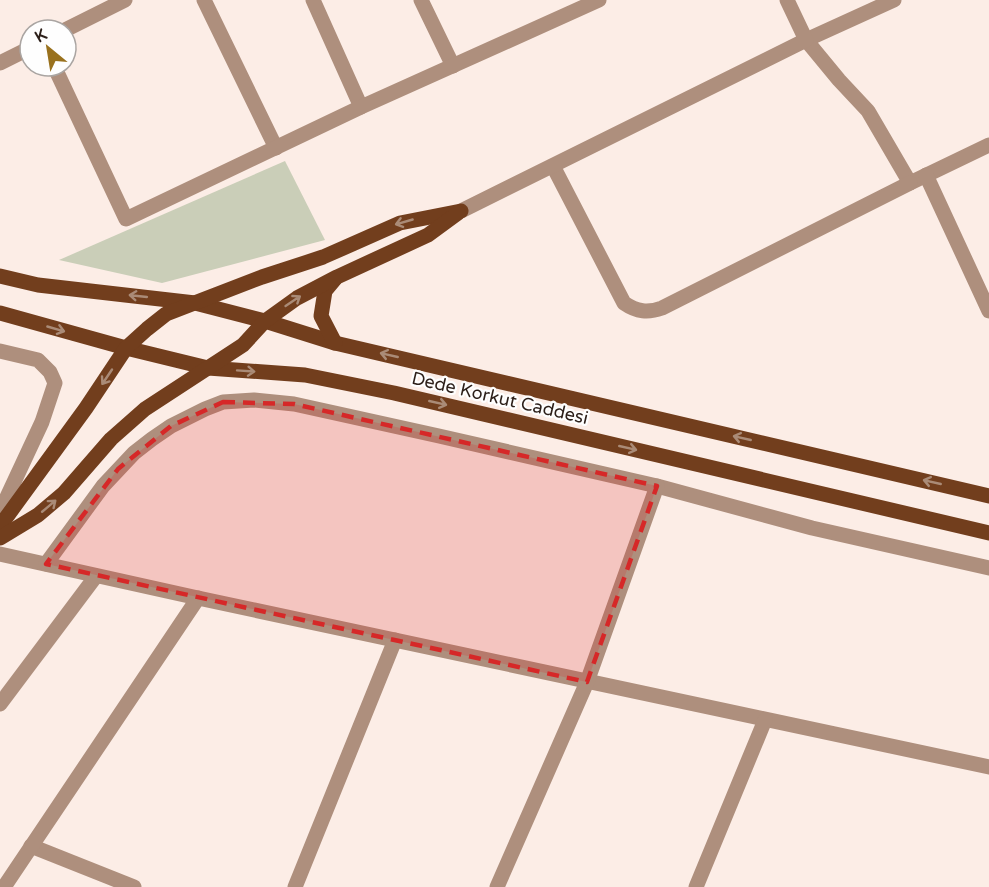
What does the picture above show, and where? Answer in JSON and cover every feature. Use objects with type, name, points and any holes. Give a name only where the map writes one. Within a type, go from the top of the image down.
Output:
[{"type":"main road","points":[[0,538],[38,515],[64,493],[111,439],[145,409],[243,345],[265,321],[297,298],[428,235],[461,211]]},
{"type":"main road","points":[[0,526],[54,454],[126,348],[166,314],[262,277],[323,257],[400,223],[461,211]]},
{"type":"main road","name":"Dede Korkut Caddesi","points":[[0,276],[38,285],[195,303],[265,321],[335,343],[989,496]]},
{"type":"main road","points":[[335,343],[321,316],[325,291],[337,277]]},
{"type":"main road","name":"Dede Korkut Caddesi","points":[[0,313],[208,368],[305,375],[394,393],[989,533]]},
{"type":"street","points":[[78,24],[125,0]]},
{"type":"street","points":[[204,0],[276,148]]},
{"type":"street","points":[[313,0],[361,107]]},
{"type":"street","points":[[421,0],[453,66]]},
{"type":"street","points":[[60,78],[126,219],[361,107],[599,0]]},
{"type":"street","points":[[787,0],[806,40],[868,111],[909,183]]},
{"type":"street","points":[[461,211],[806,40],[894,0]]},
{"type":"street","points":[[0,63],[18,54]]},
{"type":"street","points":[[553,166],[624,303],[631,308],[646,312],[662,308],[989,145]]},
{"type":"street","points":[[926,175],[989,311]]},
{"type":"street","points":[[0,351],[38,360],[50,372],[55,384],[42,422],[0,512]]},
{"type":"street","points":[[46,564],[103,486],[134,453],[171,426],[188,417],[223,402],[254,400],[294,404],[657,486],[812,528],[989,568]]},
{"type":"street","points":[[497,887],[587,682],[657,486]]},
{"type":"street","points":[[0,554],[989,767]]},
{"type":"street","points":[[0,704],[96,576]]},
{"type":"street","points":[[4,887],[198,598]]},
{"type":"street","points":[[296,887],[395,640]]},
{"type":"street","points":[[696,887],[765,720]]},
{"type":"street","points":[[31,846],[134,887]]},
{"type":"highlighted area","points":[[223,402],[294,404],[657,486],[587,682],[46,564],[118,469],[171,426]]},
{"type":"green space","points":[[285,161],[325,240],[162,283],[59,260]]}]
